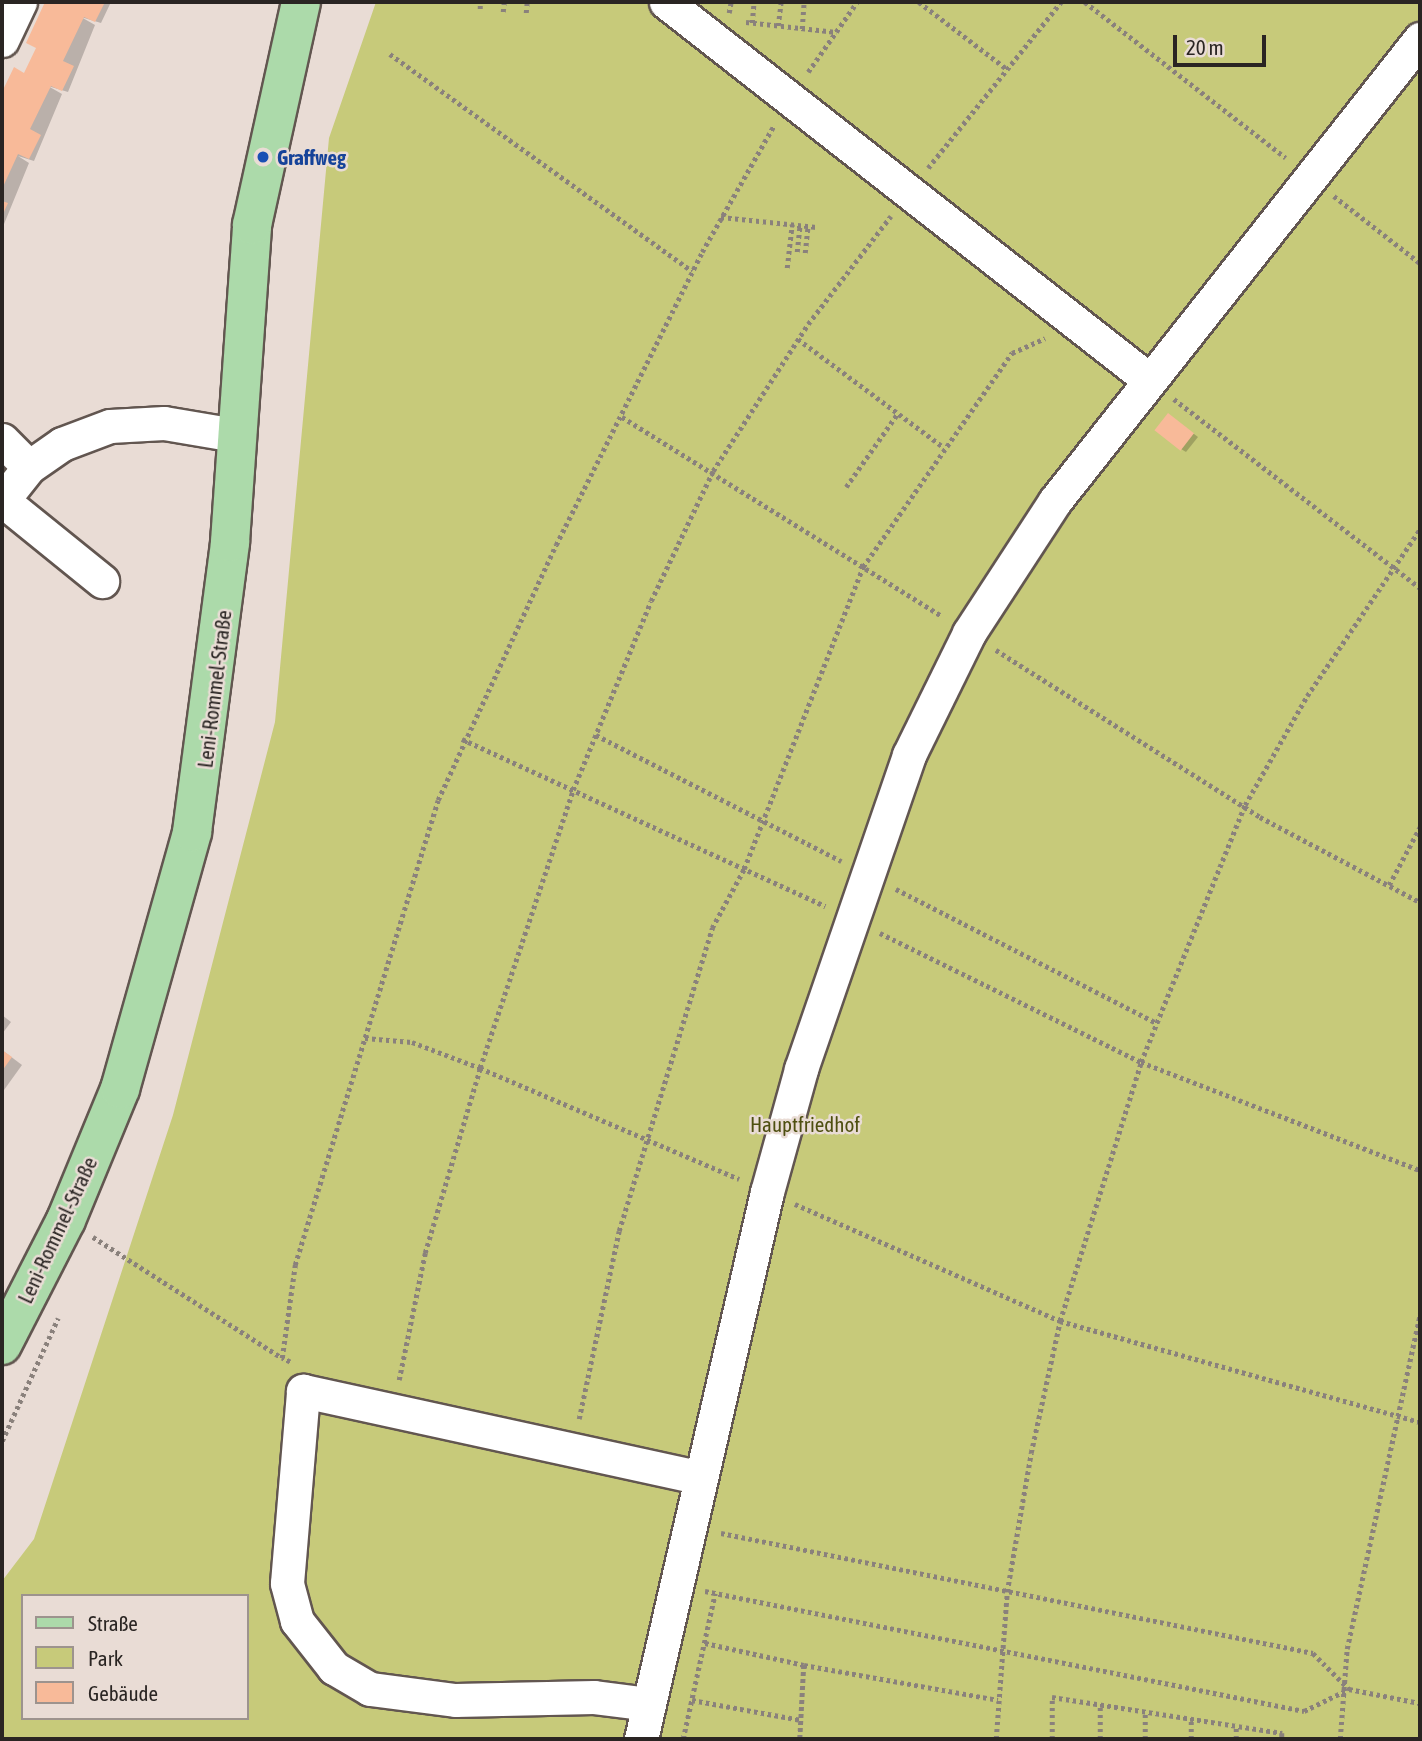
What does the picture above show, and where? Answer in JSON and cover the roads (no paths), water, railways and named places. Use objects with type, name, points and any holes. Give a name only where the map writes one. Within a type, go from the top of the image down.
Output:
[{"type":"main road","name":"Leni-Rommel-Straße","points":[[2,1345],[66,1220],[120,1089],[173,912],[212,717],[252,225],[301,2]]},
{"type":"street","points":[[2,40],[20,2]]},
{"type":"street","points":[[666,2],[1148,379]]},
{"type":"street","points":[[641,1739],[697,1477],[767,1192],[851,919],[909,755],[969,633],[1055,501],[1148,379],[1420,39]]},
{"type":"street","points":[[102,581],[2,500],[29,467],[62,444],[110,426],[164,423],[235,435]]},
{"type":"street","points":[[2,440],[29,467]]},
{"type":"street","points":[[649,1704],[594,1697],[455,1700],[370,1689],[334,1668],[297,1621],[287,1583],[303,1391],[392,1413],[697,1477]]},
{"type":"place","name":"Graffweg","points":[[263,157]]},
{"type":"park label","name":"Hauptfriedhof","points":[[805,1124]]}]
